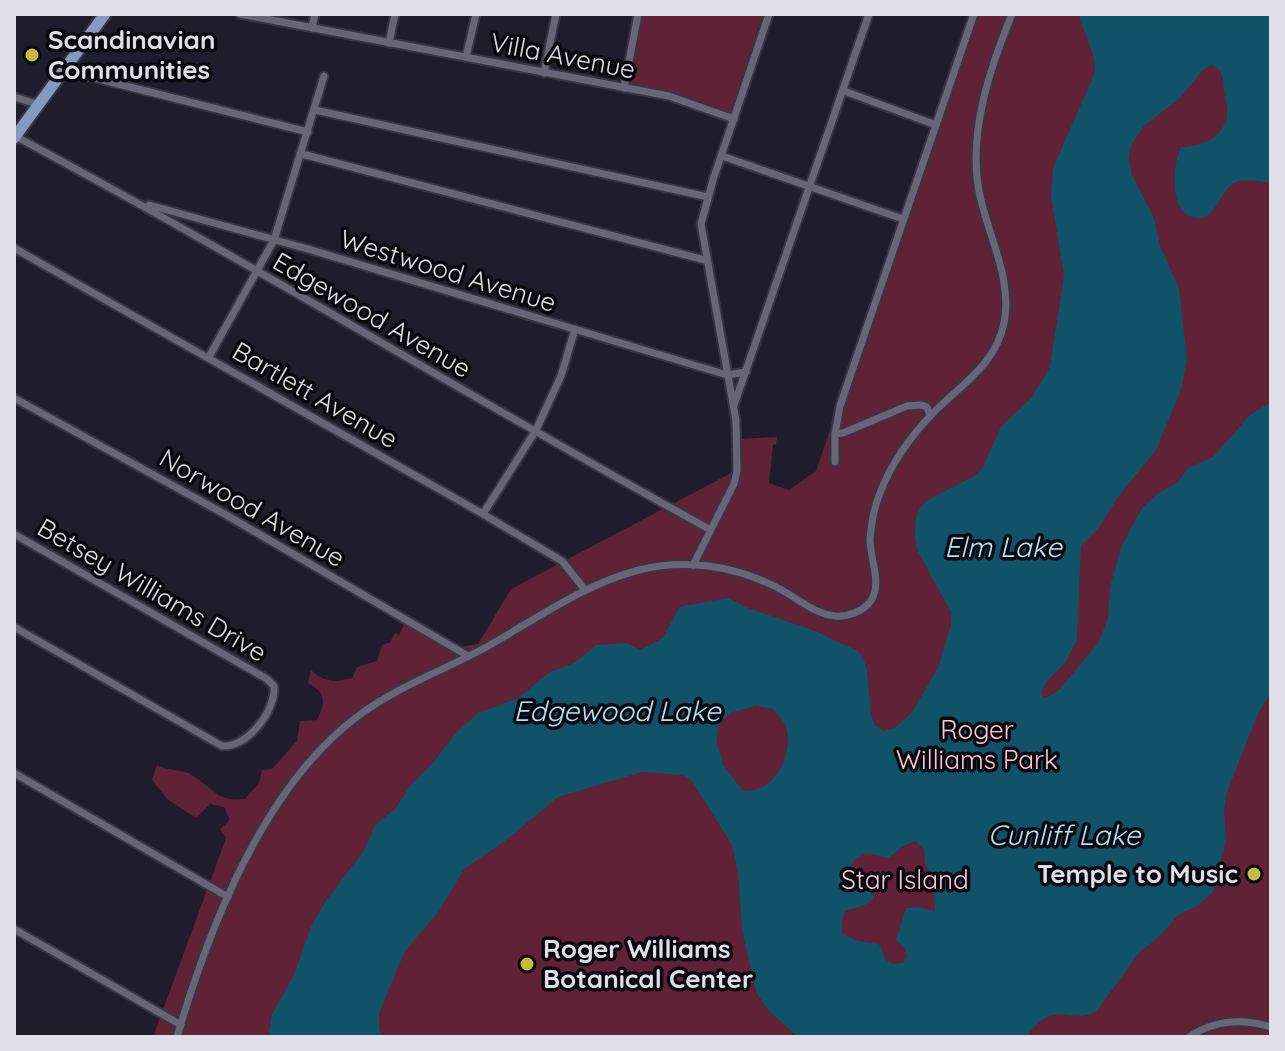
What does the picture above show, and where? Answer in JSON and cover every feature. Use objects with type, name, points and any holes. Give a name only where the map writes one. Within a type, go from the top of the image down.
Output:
[{"type":"main road","points":[[14,137],[105,14]]},
{"type":"street","name":"Villa Avenue","points":[[240,14],[669,96],[734,119]]},
{"type":"street","points":[[312,28],[315,14]]},
{"type":"street","points":[[389,43],[395,14]]},
{"type":"street","points":[[466,57],[476,14]]},
{"type":"street","points":[[544,73],[556,14]]},
{"type":"street","points":[[624,88],[638,14]]},
{"type":"street","points":[[693,565],[737,476],[733,407],[701,224],[769,14]]},
{"type":"street","points":[[733,407],[869,14]]},
{"type":"street","points":[[835,462],[835,434],[840,406],[974,14]]},
{"type":"street","points":[[177,1037],[228,897],[274,813],[326,744],[367,709],[585,590],[642,569],[670,564],[693,565],[752,577],[825,614],[846,615],[870,602],[876,588],[870,539],[880,493],[901,452],[930,416],[986,363],[997,345],[1005,320],[1004,281],[979,193],[976,156],[985,94],[1012,14]]},
{"type":"street","points":[[63,70],[308,132]]},
{"type":"street","points":[[209,357],[274,240],[324,76]]},
{"type":"street","points":[[844,91],[936,125]]},
{"type":"street","points":[[14,97],[37,104]]},
{"type":"street","points":[[315,110],[708,197]]},
{"type":"street","name":"Edgewood Avenue","points":[[14,137],[139,202],[256,272],[709,529]]},
{"type":"street","points":[[302,154],[705,260]]},
{"type":"street","points":[[722,156],[903,219]]},
{"type":"street","name":"Westwood Avenue","points":[[139,202],[727,375],[746,372]]},
{"type":"street","name":"Bartlett Avenue","points":[[14,248],[562,561],[585,590]]},
{"type":"street","points":[[483,514],[536,430],[561,376],[575,329]]},
{"type":"street","name":"Norwood Avenue","points":[[14,398],[228,516],[468,656]]},
{"type":"street","points":[[835,434],[910,405],[927,407],[930,416]]},
{"type":"street","name":"Betsey Williams Drive","points":[[14,534],[267,679],[274,686],[275,696],[247,737],[233,747],[222,746],[14,627]]},
{"type":"street","points":[[14,773],[228,897]]},
{"type":"street","points":[[14,929],[181,1025]]},
{"type":"street","points":[[1189,1037],[1224,1022],[1247,1021],[1271,1027]]},
{"type":"green space","points":[[642,14],[763,14],[730,114],[629,85]]},
{"type":"green space","name":"Roger Williams Park","points":[[971,14],[1271,14],[1271,1037],[153,1037],[226,838],[220,829],[230,820],[224,807],[210,804],[196,818],[167,799],[152,780],[157,765],[188,773],[225,798],[245,799],[259,783],[262,770],[272,769],[297,741],[300,721],[317,720],[323,698],[308,683],[311,670],[330,680],[352,678],[357,667],[377,661],[382,645],[390,642],[395,633],[399,635],[406,620],[454,648],[478,644],[511,589],[735,471],[737,439],[777,437],[773,445],[769,483],[789,490],[816,471]]},
{"type":"water","points":[[1079,14],[1271,14],[1271,183],[1246,180],[1233,184],[1205,217],[1188,215],[1181,209],[1175,177],[1181,147],[1197,145],[1212,138],[1226,120],[1222,75],[1211,65],[1203,70],[1180,98],[1144,126],[1131,145],[1129,158],[1132,175],[1154,218],[1160,246],[1179,288],[1187,359],[1181,390],[1156,450],[1118,497],[1098,529],[1081,546],[1077,640],[1065,663],[1047,681],[1042,691],[1043,699],[1058,691],[1099,642],[1108,618],[1110,587],[1122,545],[1142,508],[1157,494],[1177,483],[1188,468],[1213,457],[1250,415],[1271,402],[1271,692],[1257,716],[1227,792],[1224,809],[1226,841],[1213,892],[1199,905],[1178,915],[1160,936],[1138,954],[1096,1012],[1078,1016],[1055,1014],[1037,1024],[1026,1037],[798,1037],[768,1010],[756,992],[742,930],[738,872],[732,845],[692,781],[682,775],[642,772],[558,797],[505,841],[464,869],[439,911],[405,951],[379,1013],[382,1037],[268,1037],[272,1014],[293,977],[311,927],[325,902],[365,849],[375,825],[396,808],[410,786],[455,734],[478,713],[518,698],[550,672],[574,663],[596,645],[627,643],[640,650],[663,638],[682,606],[729,598],[856,650],[863,657],[867,670],[871,715],[875,725],[883,731],[895,728],[912,712],[938,668],[951,625],[951,612],[918,552],[916,517],[926,501],[976,475],[983,467],[1001,427],[1032,397],[1050,367],[1064,275],[1051,197],[1053,168],[1095,67]],"holes":[[[756,706],[773,709],[781,719],[788,736],[787,747],[785,759],[773,779],[753,790],[742,790],[722,763],[717,745],[718,731],[720,721],[733,712]],[[915,841],[924,849],[925,863],[933,878],[935,912],[920,907],[906,908],[896,940],[904,947],[907,956],[903,963],[893,964],[886,960],[879,944],[858,941],[842,934],[845,911],[865,905],[874,898],[872,890],[851,872],[853,861],[859,857],[871,854],[889,858]]]},
{"type":"place","name":"Scandinavian Communities","points":[[32,55]]},
{"type":"place","name":"Temple to Music","points":[[1254,874]]},
{"type":"place","name":"Roger Williams Botanical Center","points":[[527,964]]},
{"type":"water label","name":"Elm Lake","points":[[1003,547]]},
{"type":"water label","name":"Edgewood Lake","points":[[617,711]]},
{"type":"water label","name":"Cunliff Lake","points":[[1064,835]]},
{"type":"park label","name":"Star Island","points":[[905,880]]}]
